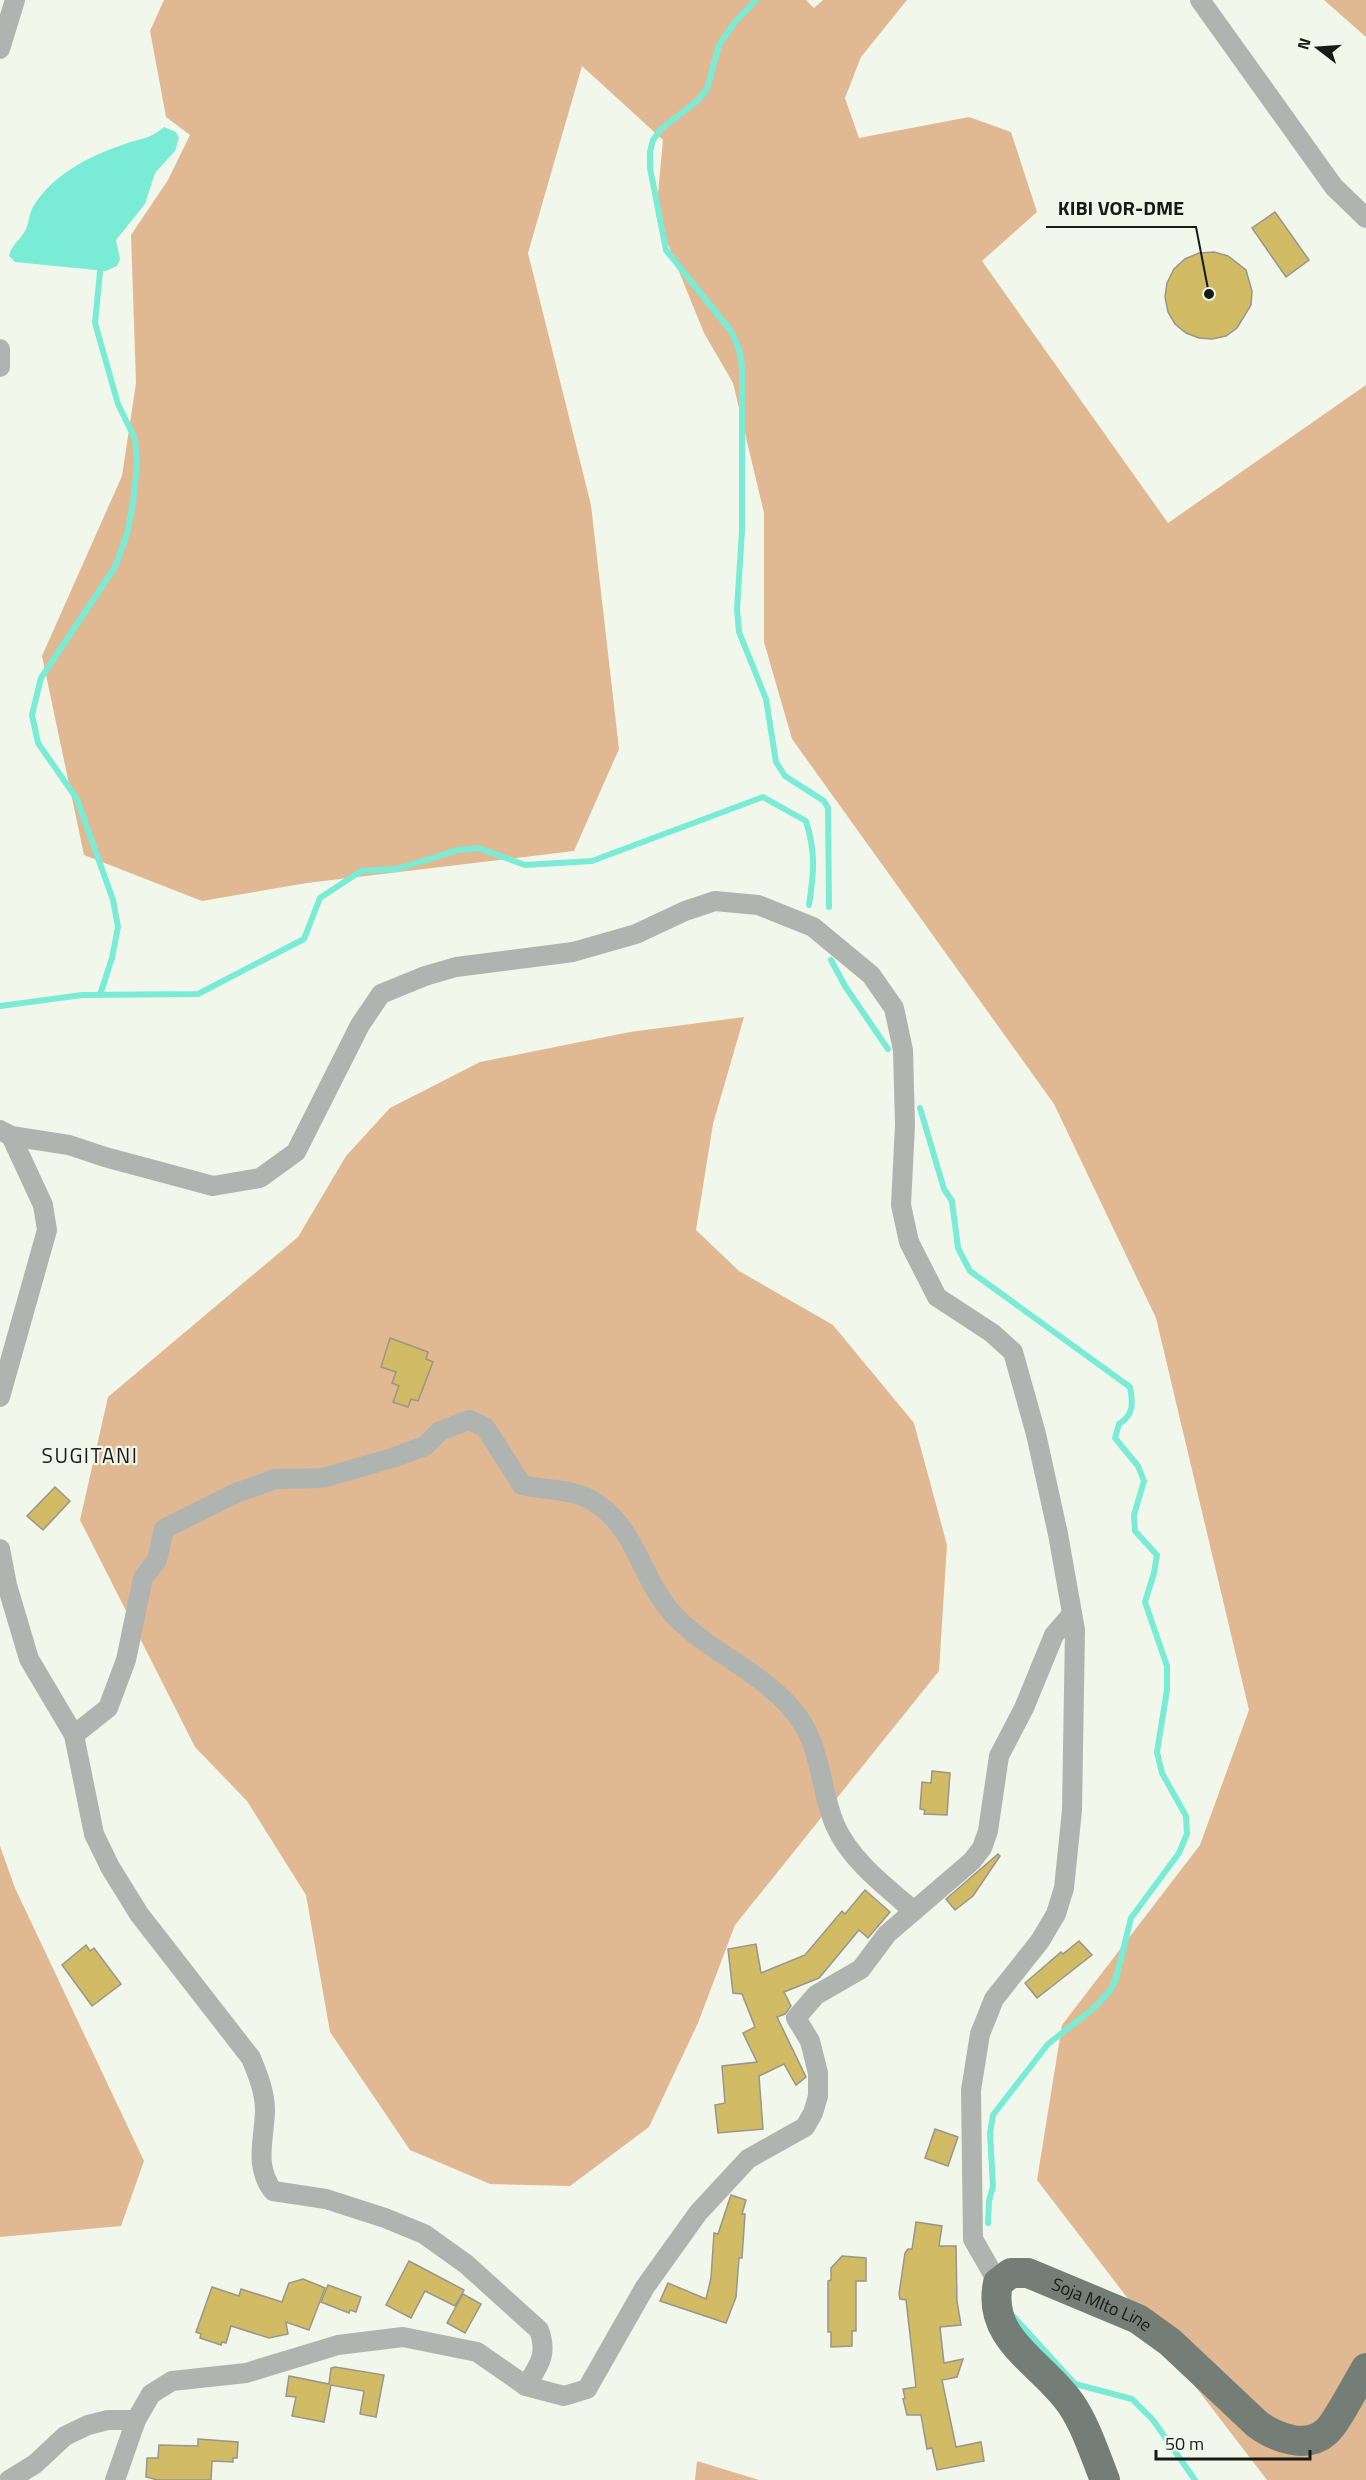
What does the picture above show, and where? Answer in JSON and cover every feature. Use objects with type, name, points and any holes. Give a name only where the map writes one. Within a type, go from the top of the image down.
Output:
[{"type":"main road","name":"Soja MIto Line","points":[[998,2283],[1011,2273],[1028,2273],[1138,2319],[1170,2342],[1257,2424],[1272,2435],[1290,2440],[1309,2439],[1326,2432],[1366,2368]]},
{"type":"main road","points":[[998,2283],[994,2300],[1003,2331],[1070,2403],[1084,2427],[1105,2480]]},
{"type":"street","points":[[0,49],[15,0]]},
{"type":"street","points":[[1200,0],[1334,187],[1366,218]]},
{"type":"street","points":[[0,349],[0,367]]},
{"type":"street","points":[[6,1133],[69,1144],[105,1157],[213,1186],[260,1178],[296,1152],[360,1025],[381,994],[425,976],[456,967],[573,952],[636,934],[685,911],[715,901],[758,905],[813,927],[871,975],[894,1008],[903,1050],[905,1125],[901,1205],[909,1242],[937,1297],[992,1333],[1013,1352],[1039,1446],[1075,1630],[1072,1810],[1064,1888],[1056,1914],[1040,1941],[994,1999],[980,2034],[971,2090],[973,2239],[998,2283]]},
{"type":"street","points":[[0,1397],[47,1230],[43,1205],[6,1133]]},
{"type":"street","points":[[74,1735],[108,1708],[126,1660],[143,1578],[157,1560],[164,1529],[236,1493],[275,1479],[323,1478],[392,1458],[425,1446],[440,1431],[469,1420],[485,1426],[522,1485],[544,1490],[570,1490],[599,1505],[624,1529],[667,1607],[689,1628],[770,1687],[799,1718],[818,1756],[834,1824],[848,1850],[914,1911]]},
{"type":"street","points":[[0,1549],[4,1585],[29,1659],[74,1735],[94,1834],[110,1867],[138,1914],[251,2058],[262,2084],[265,2109],[260,2163],[264,2178],[273,2191],[326,2199],[385,2218],[424,2234],[466,2264],[539,2330],[545,2345],[541,2361],[526,2386]]},
{"type":"street","points":[[115,2480],[136,2420],[151,2394],[172,2381],[246,2373],[338,2345],[404,2337],[477,2352],[526,2386],[564,2396],[587,2389],[645,2287],[698,2213],[748,2159],[805,2127],[813,2114],[818,2096],[818,2073],[810,2041],[796,2018],[816,1995],[861,1969],[887,1934],[972,1861],[982,1848],[988,1831],[999,1756],[1024,1708],[1054,1635],[1072,1614]]},
{"type":"street","points":[[9,2480],[35,2464],[65,2436],[108,2420],[136,2420]]},
{"type":"shaded area","points":[[164,0],[806,0],[814,8],[823,0],[907,0],[861,57],[845,98],[859,138],[969,117],[1011,132],[1037,212],[982,261],[1168,523],[1366,385],[1366,2480],[1267,2480],[1037,2180],[1062,2025],[1200,1845],[1249,1710],[1156,1318],[1054,1104],[792,739],[764,642],[764,513],[733,383],[704,333],[656,215],[663,140],[582,66],[528,253],[591,505],[619,749],[574,851],[307,883],[202,901],[84,855],[42,656],[122,476],[136,383],[131,235],[168,180],[190,135],[166,117],[150,31]]},
{"type":"shaded area","points":[[1324,0],[1366,0],[1366,37]]},
{"type":"shaded area","points":[[744,1017],[713,1124],[696,1230],[739,1271],[833,1325],[914,1423],[947,1545],[939,1671],[735,1925],[698,2023],[649,2127],[570,2186],[490,2184],[410,2150],[330,2032],[306,1895],[247,1801],[195,1747],[80,1520],[108,1397],[298,1237],[346,1156],[390,1108],[480,1062],[630,1032]]},
{"type":"shaded area","points":[[0,1846],[15,1888],[144,2161],[121,2226],[0,2237]]},
{"type":"shaded area","points":[[697,2461],[759,2480],[695,2480]]},
{"type":"water","points":[[164,127],[176,132],[179,138],[175,151],[155,173],[145,204],[116,240],[120,259],[117,266],[106,271],[15,262],[9,256],[26,229],[33,207],[60,177],[84,161],[149,136]]},
{"type":"building","points":[[1275,212],[1309,260],[1286,277],[1252,228]]},
{"type":"building","points":[[1214,252],[1228,256],[1246,270],[1252,291],[1251,305],[1237,328],[1226,336],[1212,339],[1199,338],[1186,333],[1175,324],[1168,312],[1165,297],[1167,283],[1174,269],[1185,259],[1199,253]]},
{"type":"building","points":[[390,1338],[428,1352],[426,1359],[433,1362],[418,1401],[411,1399],[408,1407],[393,1402],[399,1386],[392,1383],[396,1372],[381,1367]]},
{"type":"building","points":[[55,1487],[70,1501],[43,1530],[27,1516]]},
{"type":"building","points":[[932,1771],[950,1773],[947,1815],[924,1814],[925,1810],[920,1809],[922,1782],[931,1783]]},
{"type":"building","points":[[998,1854],[1000,1856],[973,1896],[955,1910],[946,1899]]},
{"type":"building","points":[[865,1890],[890,1912],[868,1938],[859,1930],[819,1978],[784,1992],[791,2006],[785,2014],[777,2017],[806,2077],[796,2085],[784,2064],[759,2076],[763,2129],[718,2133],[715,2105],[725,2103],[722,2066],[757,2062],[743,2033],[755,2027],[742,1994],[733,1993],[728,1949],[756,1944],[761,1973],[805,1955],[842,1911],[845,1914]]},
{"type":"building","points":[[1079,1941],[1092,1955],[1037,1998],[1025,1983],[1061,1952],[1063,1954]]},
{"type":"building","points":[[86,1945],[90,1951],[94,1948],[121,1984],[92,2006],[62,1965]]},
{"type":"building","points":[[935,2129],[958,2137],[948,2166],[925,2158]]},
{"type":"building","points":[[731,2195],[746,2200],[742,2214],[745,2214],[742,2258],[739,2258],[736,2297],[726,2323],[660,2301],[668,2283],[706,2299],[711,2278],[714,2233],[718,2234]]},
{"type":"building","points":[[916,2222],[942,2226],[939,2246],[956,2246],[957,2301],[961,2325],[940,2327],[944,2363],[963,2359],[957,2377],[942,2380],[956,2447],[981,2442],[984,2461],[937,2470],[932,2448],[927,2449],[921,2415],[907,2415],[903,2399],[905,2398],[903,2389],[916,2387],[906,2300],[900,2299],[899,2294],[905,2253],[908,2249],[912,2249]]},
{"type":"building","points":[[842,2256],[866,2258],[866,2281],[856,2281],[856,2331],[852,2331],[852,2346],[831,2347],[831,2332],[828,2332],[828,2281],[831,2280],[831,2268]]},
{"type":"building","points":[[409,2261],[464,2290],[455,2306],[425,2291],[411,2318],[386,2305]]},
{"type":"building","points":[[303,2279],[325,2288],[309,2330],[286,2322],[288,2334],[269,2338],[231,2326],[226,2343],[222,2342],[221,2345],[200,2338],[201,2334],[196,2332],[212,2287],[239,2296],[241,2289],[282,2302],[289,2283]]},
{"type":"building","points":[[328,2285],[361,2297],[356,2312],[350,2310],[349,2313],[321,2302]]},
{"type":"building","points":[[463,2294],[481,2304],[465,2333],[447,2323]]},
{"type":"building","points":[[331,2368],[384,2375],[376,2417],[360,2414],[364,2391],[331,2385],[324,2422],[292,2416],[296,2397],[286,2396],[289,2376],[329,2384]]},
{"type":"building","points":[[198,2439],[238,2442],[237,2458],[233,2458],[233,2462],[212,2461],[211,2480],[158,2480],[146,2477],[147,2458],[158,2458],[159,2445],[198,2446]]},
{"type":"waterway","points":[[756,0],[735,22],[719,45],[707,89],[697,101],[661,129],[653,140],[650,168],[666,250],[731,331],[739,349],[742,366],[742,531],[737,609],[739,632],[766,699],[776,762],[785,776],[824,801],[828,808],[829,907]]},
{"type":"waterway","points":[[100,995],[112,958],[118,927],[113,900],[77,799],[38,743],[32,715],[41,678],[115,567],[127,534],[133,503],[137,464],[135,439],[118,404],[95,323],[101,262]]},
{"type":"waterway","points":[[0,1006],[82,995],[198,994],[304,939],[320,898],[361,871],[397,869],[458,850],[479,848],[525,865],[592,861],[763,797],[806,821],[813,863],[809,905]]},
{"type":"waterway","points":[[831,960],[845,986],[888,1049]]},
{"type":"waterway","points":[[920,1108],[944,1189],[952,1201],[958,1248],[970,1271],[1130,1387],[1132,1398],[1130,1413],[1119,1424],[1115,1438],[1138,1466],[1144,1481],[1134,1515],[1135,1531],[1157,1555],[1145,1602],[1167,1666],[1167,1690],[1157,1752],[1162,1773],[1186,1816],[1187,1834],[1179,1853],[1131,1918],[1116,1979],[1109,1992],[1094,2008],[1048,2044],[993,2115],[990,2133],[993,2186],[989,2201],[988,2223]]},
{"type":"waterway","points":[[1014,2317],[1075,2384],[1132,2399],[1153,2420],[1195,2480]]},
{"type":"place","name":"KIBI VOR-DME","points":[[1209,294]]},
{"type":"district","name":"SUGITANI","points":[[90,1456]]}]
